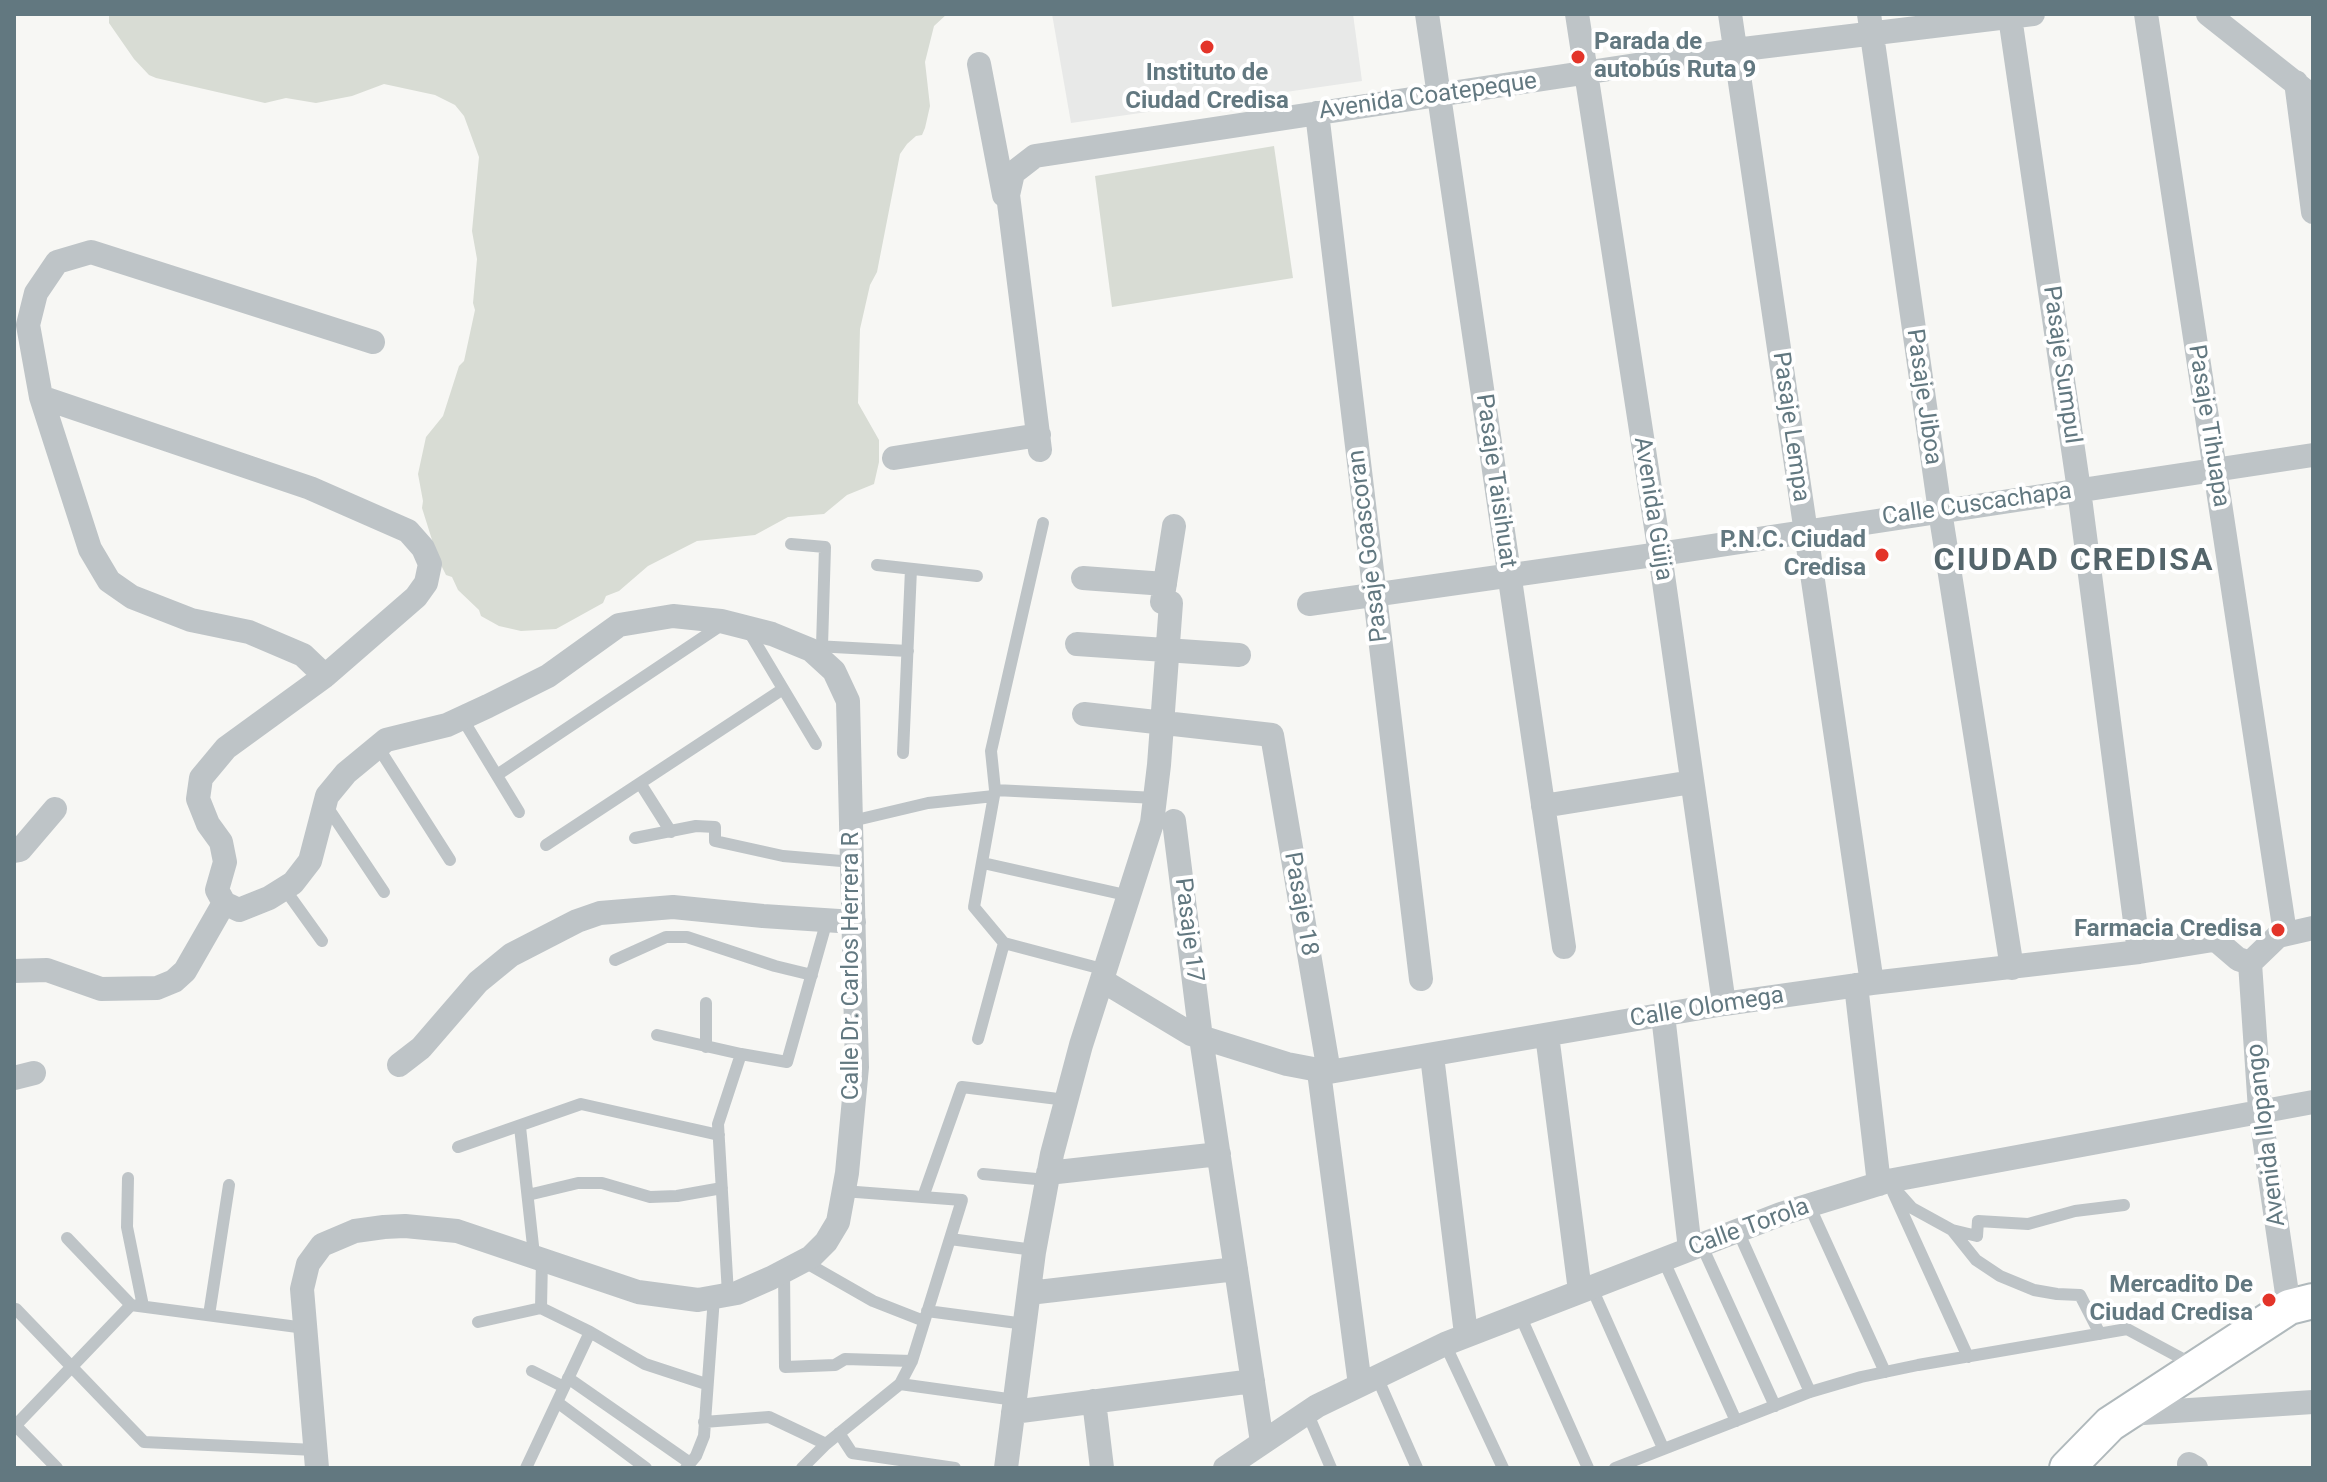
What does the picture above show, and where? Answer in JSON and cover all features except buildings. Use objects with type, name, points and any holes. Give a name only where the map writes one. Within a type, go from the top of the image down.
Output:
[{"type":"street","name":"Pasaje Taisihuat","points":[[1427,14],[1564,947]]},
{"type":"street","name":"Avenida Güija","points":[[1577,14],[1660,554],[1724,1004]]},
{"type":"street","name":"Pasaje Lempa","points":[[1730,14],[1806,531],[1864,984],[1884,1183]]},
{"type":"street","name":"Pasaje Tihuapa","points":[[2146,14],[2285,933]]},
{"type":"street","points":[[2208,14],[2305,90],[2313,212]]},
{"type":"street","name":"Avenida Coatepeque","points":[[894,458],[1040,443],[1008,195],[1013,173],[1035,156],[1735,50],[1871,23],[2022,15]]},
{"type":"street","name":"Pasaje Sumpul","points":[[2022,15],[2139,952]]},
{"type":"street","name":"Pasaje Jiboa","points":[[1871,23],[1901,250],[2012,968]]},
{"type":"street","points":[[979,64],[1011,232]]},
{"type":"street","name":"Pasaje Goascoran","points":[[1317,113],[1421,979]]},
{"type":"street","points":[[325,676],[303,655],[249,632],[191,620],[132,597],[109,581],[90,549],[41,397],[28,325],[36,293],[57,262],[91,252],[373,342]]},
{"type":"street","points":[[14,971],[47,970],[101,989],[157,988],[174,981],[185,971],[224,903],[217,890],[225,862],[221,842],[208,824],[198,799],[201,778],[226,748],[325,676],[416,597],[426,583],[430,564],[423,548],[408,531],[310,488],[41,397]]},
{"type":"street","name":"Calle Cuscachapa","points":[[1309,604],[2313,455]]},
{"type":"street","points":[[1006,1468],[1034,1250],[1048,1177],[1066,1100],[1147,845],[1156,798],[1171,603],[1162,602],[1174,526]]},
{"type":"street","points":[[1083,578],[1165,584]]},
{"type":"street","name":"Calle Dr. Carlos Herrera R","points":[[224,903],[239,910],[269,898],[293,883],[310,861],[327,796],[346,773],[386,740],[447,725],[548,676],[619,625],[673,616],[736,624],[810,645],[811,650],[834,671],[848,701],[857,1067],[838,1222],[826,1242],[794,1266],[721,1296],[698,1300],[638,1292],[457,1231],[405,1226],[355,1231],[322,1245],[308,1264],[302,1289],[316,1459]]},
{"type":"street","points":[[1077,644],[1239,655]]},
{"type":"street","points":[[1084,714],[1162,721]]},
{"type":"street","name":"Pasaje 18","points":[[1162,721],[1272,735],[1368,1381]]},
{"type":"street","points":[[1543,806],[1692,782]]},
{"type":"street","points":[[14,851],[20,850],[55,809]]},
{"type":"street","name":"Pasaje 17","points":[[1174,821],[1201,1038],[1262,1442]]},
{"type":"street","points":[[399,1065],[421,1048],[478,982],[511,955],[577,921],[600,913],[673,907],[854,922]]},
{"type":"street","points":[[2250,963],[2276,937],[2313,928]]},
{"type":"street","name":"Calle Olomega","points":[[1105,975],[1170,1023],[1201,1038],[1324,1072],[1724,1004],[2214,940],[2236,958],[2250,963]]},
{"type":"street","name":"Avenida Ilopango","points":[[2250,963],[2260,1110],[2301,1304]]},
{"type":"street","points":[[1663,1015],[1696,1247]]},
{"type":"street","points":[[1547,1035],[1585,1289]]},
{"type":"street","points":[[1432,1056],[1455,1339]]},
{"type":"street","name":"Calle Torola","points":[[1235,1465],[1262,1442],[1307,1412],[1455,1339],[1809,1205],[1884,1183],[2313,1102]]},
{"type":"street","points":[[1048,1177],[1219,1154]]},
{"type":"street","points":[[1029,1293],[1236,1269]]},
{"type":"street","points":[[2067,1468],[2110,1424],[2196,1366],[2301,1304]]},
{"type":"street","points":[[1014,1406],[1094,1401],[1253,1381]]},
{"type":"street","points":[[1094,1401],[1102,1468]]},
{"type":"street","points":[[2125,1414],[2313,1402]]},
{"type":"lane","points":[[1043,523],[991,751],[994,793],[974,907],[1004,943],[1105,975]]},
{"type":"lane","points":[[791,544],[825,547],[810,645],[908,651]]},
{"type":"lane","points":[[877,565],[977,576]]},
{"type":"lane","points":[[903,753],[911,569]]},
{"type":"lane","points":[[497,775],[736,624],[783,689],[816,744]]},
{"type":"lane","points":[[546,845],[783,689]]},
{"type":"lane","points":[[462,718],[519,812]]},
{"type":"lane","points":[[378,747],[450,860]]},
{"type":"lane","points":[[640,783],[671,832]]},
{"type":"lane","points":[[852,821],[928,803],[994,793],[1156,798]]},
{"type":"lane","points":[[325,803],[384,892]]},
{"type":"lane","points":[[635,838],[696,826],[715,827],[715,841],[783,856],[853,862]]},
{"type":"lane","points":[[983,863],[1130,896]]},
{"type":"lane","points":[[284,888],[322,941]]},
{"type":"lane","points":[[657,1035],[787,1062],[827,920]]},
{"type":"lane","points":[[615,960],[666,937],[687,937],[812,975]]},
{"type":"lane","points":[[978,1039],[1004,943]]},
{"type":"lane","points":[[706,1003],[706,1047]]},
{"type":"lane","points":[[532,1371],[566,1382],[688,1466],[696,1456],[704,1436],[706,1384],[721,1296],[722,1188],[718,1124],[741,1054]]},
{"type":"lane","points":[[923,1197],[962,1087],[1066,1100]]},
{"type":"lane","points":[[458,1147],[581,1104],[719,1135]]},
{"type":"lane","points":[[520,1127],[538,1257],[541,1308]]},
{"type":"lane","points":[[983,1174],[1048,1177]]},
{"type":"lane","points":[[128,1178],[127,1227],[137,1306]]},
{"type":"lane","points":[[528,1195],[578,1183],[602,1183],[650,1197],[722,1188]]},
{"type":"lane","points":[[1884,1183],[1912,1208],[1952,1230],[1977,1236],[1978,1221],[2028,1224],[2075,1211],[2124,1205]]},
{"type":"lane","points":[[1884,1183],[1968,1357]]},
{"type":"lane","points":[[209,1315],[229,1185]]},
{"type":"lane","points":[[802,1468],[826,1444],[900,1384],[912,1361],[962,1200],[843,1191]]},
{"type":"lane","points":[[1809,1205],[1885,1372]]},
{"type":"lane","points":[[1952,1230],[1976,1260],[2000,1276],[2034,1290],[2080,1295],[2100,1334]]},
{"type":"lane","points":[[1738,1231],[1810,1392]]},
{"type":"lane","points":[[67,1238],[137,1306],[305,1328]]},
{"type":"lane","points":[[950,1239],[1034,1250]]},
{"type":"lane","points":[[1696,1247],[1775,1406]]},
{"type":"lane","points":[[1663,1259],[1736,1421]]},
{"type":"lane","points":[[912,1361],[845,1359],[835,1365],[785,1367],[794,1266],[873,1301],[926,1316],[1025,1324]]},
{"type":"lane","points":[[1585,1289],[1663,1448]]},
{"type":"lane","points":[[57,1468],[15,1426],[137,1306]]},
{"type":"lane","points":[[478,1322],[541,1308],[645,1364],[706,1384]]},
{"type":"lane","points":[[16,1309],[144,1442],[316,1459]]},
{"type":"lane","points":[[1519,1313],[1588,1468]]},
{"type":"lane","points":[[1615,1468],[1810,1392],[1885,1372],[2127,1329],[2196,1366]]},
{"type":"lane","points":[[526,1468],[590,1332]]},
{"type":"lane","points":[[1455,1339],[1503,1468]]},
{"type":"lane","points":[[1368,1381],[1417,1468]]},
{"type":"lane","points":[[900,1384],[1014,1406]]},
{"type":"lane","points":[[557,1402],[646,1468]]},
{"type":"lane","points":[[1307,1412],[1331,1468]]},
{"type":"lane","points":[[704,1422],[769,1417],[826,1444]]},
{"type":"lane","points":[[839,1433],[852,1453],[955,1468]]},
{"type":"shaded area","points":[[109,14],[947,14],[934,26],[925,62],[930,106],[925,128],[922,135],[916,136],[900,154],[877,272],[870,285],[860,329],[858,403],[879,440],[879,462],[874,484],[847,495],[824,514],[788,517],[755,535],[697,541],[648,566],[619,591],[606,596],[603,603],[556,629],[521,631],[499,626],[481,616],[479,610],[458,590],[452,577],[446,575],[438,559],[422,508],[418,474],[426,437],[443,416],[459,366],[464,361],[475,310],[477,259],[472,231],[479,157],[464,116],[455,105],[435,95],[384,84],[352,96],[316,103],[286,98],[265,103],[156,78],[134,59],[109,23]]},
{"type":"shaded area","name":"Instituto de Ciudad Credisa","points":[[1052,14],[1353,14],[1362,81],[1071,123]]},
{"type":"shaded area","points":[[1274,146],[1293,278],[1112,307],[1095,176]]},
{"type":"place","name":"Instituto de Ciudad Credisa","points":[[1207,47]]},
{"type":"place","name":"Parada de autobús Ruta 9","points":[[1578,57]]},
{"type":"place","name":"P.N.C. Ciudad Credisa","points":[[1882,555]]},
{"type":"place","name":"Farmacia Credisa","points":[[2278,930]]},
{"type":"place","name":"Mercadito De Ciudad Credisa","points":[[2269,1300]]},
{"type":"district","name":"CIUDAD CREDISA","points":[[2074,562]]}]
